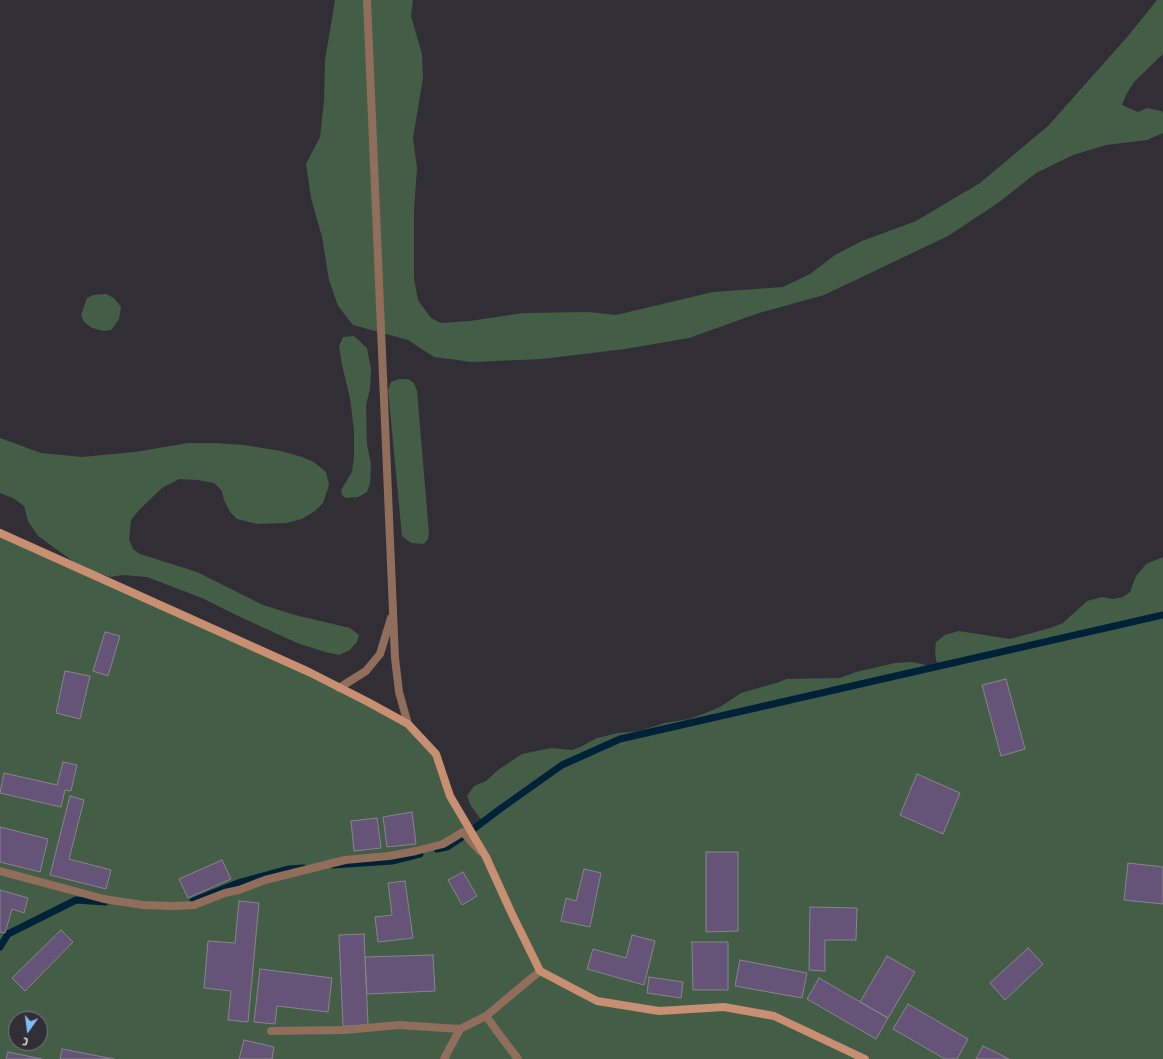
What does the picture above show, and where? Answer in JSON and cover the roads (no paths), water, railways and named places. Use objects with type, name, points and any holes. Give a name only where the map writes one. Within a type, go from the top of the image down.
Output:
[{"type":"main road","points":[[0,534],[309,672],[408,724],[436,754],[450,796],[486,857],[540,971],[597,1000],[659,1010],[724,1007],[774,1016],[865,1059]]},
{"type":"street","points":[[367,0],[395,658],[398,685],[408,724]]},
{"type":"street","points":[[339,688],[366,671],[380,654],[393,612]]},
{"type":"street","points":[[0,871],[104,898],[143,905],[174,906],[194,904],[265,880],[314,867],[345,860],[390,856],[416,851],[442,844],[463,832],[486,857]]},
{"type":"street","points":[[271,1030],[345,1030],[399,1026],[460,1028],[486,1016],[540,971]]},
{"type":"street","points":[[486,1016],[518,1059]]},
{"type":"street","points":[[444,1059],[460,1028]]},
{"type":"waterway","points":[[437,849],[447,847],[471,831],[562,765],[620,739],[1163,615]]},
{"type":"waterway","points":[[333,865],[392,861],[420,854]]},
{"type":"waterway","points":[[193,901],[238,883],[289,869],[303,868]]},
{"type":"waterway","points":[[0,947],[8,934],[76,900],[105,902]]}]
